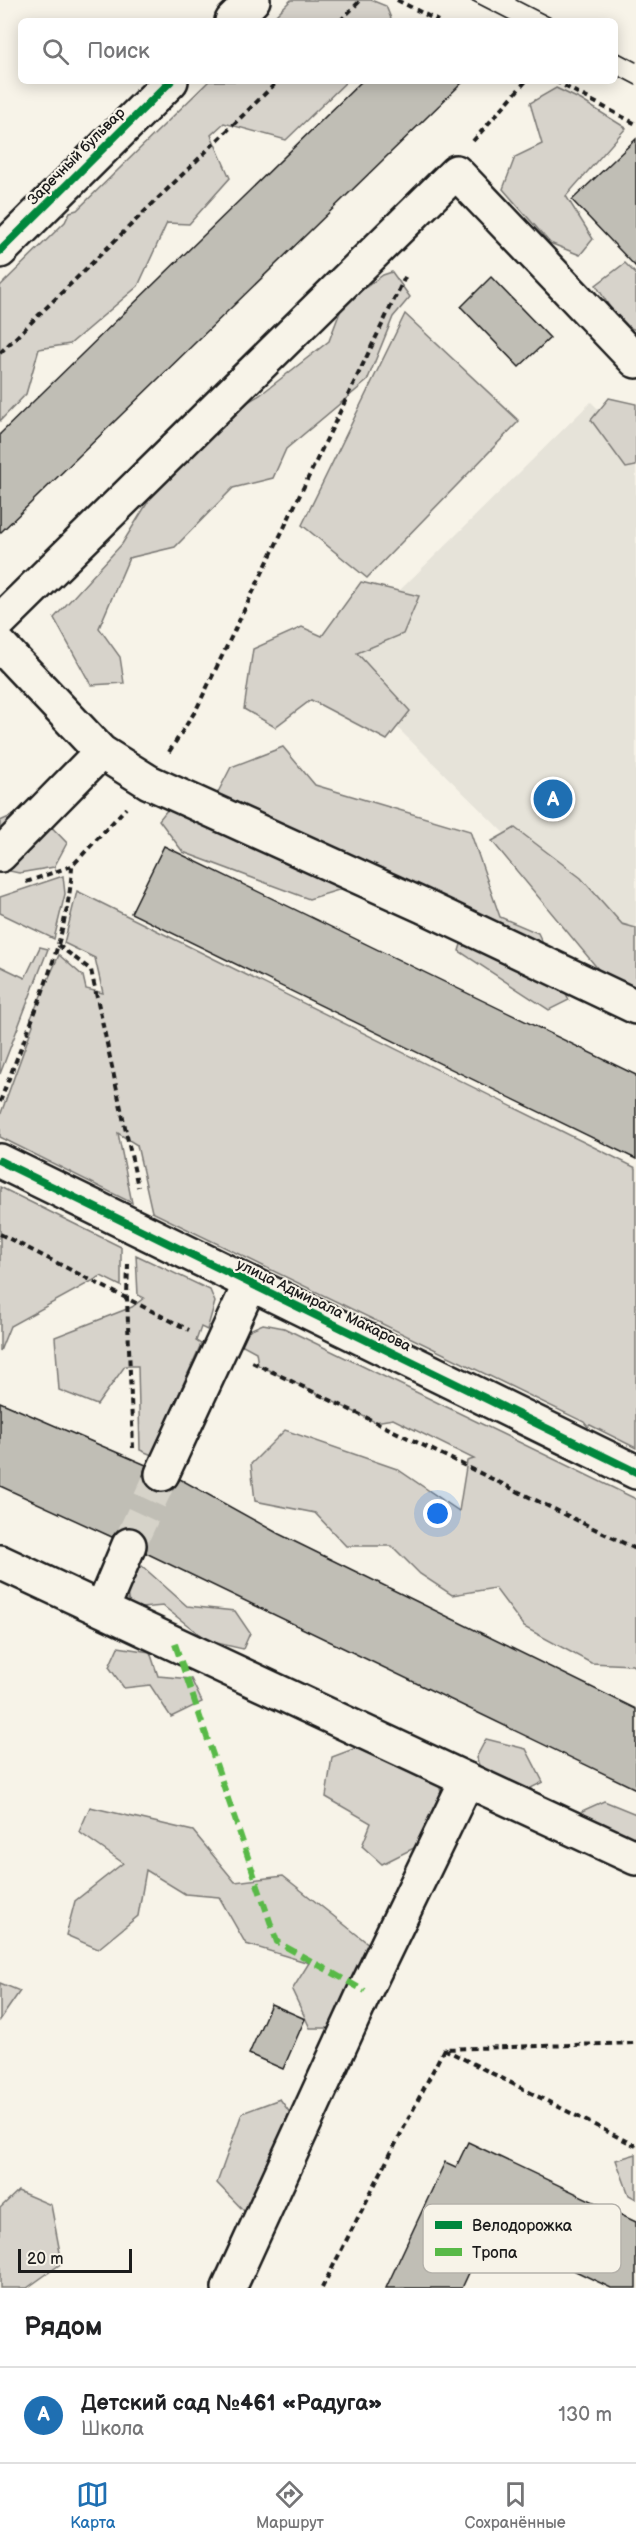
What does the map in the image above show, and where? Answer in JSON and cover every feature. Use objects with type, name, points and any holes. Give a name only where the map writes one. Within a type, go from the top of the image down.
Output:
[{"type":"street","points":[[235,18],[253,0]]},
{"type":"street","name":"Заречный бульвар","points":[[0,251],[168,84]]},
{"type":"street","points":[[0,621],[456,172],[636,361]]},
{"type":"street","points":[[0,645],[101,752],[149,782],[423,906],[636,1007]]},
{"type":"street","points":[[0,855],[101,752]]},
{"type":"street","name":"улица Адмирала Макарова","points":[[0,1161],[636,1472]]},
{"type":"street","points":[[162,1474],[250,1284]]},
{"type":"street","points":[[102,1609],[129,1545]]},
{"type":"street","points":[[0,1562],[636,1858]]},
{"type":"street","points":[[229,2288],[364,1991],[467,1780]]},
{"type":"path","points":[[342,18],[361,0]]},
{"type":"path","points":[[397,0],[432,18]]},
{"type":"path","points":[[0,353],[275,84]]},
{"type":"path","points":[[456,172],[466,149],[523,84]]},
{"type":"path","points":[[561,84],[636,124]]},
{"type":"path","points":[[21,884],[72,866],[149,782],[196,710],[409,268]]},
{"type":"path","points":[[0,1102],[58,945],[71,895],[72,866]]},
{"type":"path","points":[[0,1234],[221,1346],[636,1549]]},
{"type":"path","points":[[444,2049],[636,2043]]},
{"type":"path","points":[[444,2049],[636,2146]]},
{"type":"path","points":[[322,2288],[444,2049]]},
{"type":"shaded area","points":[[291,0],[371,0],[386,6],[391,18],[273,18]]},
{"type":"shaded area","points":[[206,84],[344,84],[286,140],[224,123],[211,135],[230,178],[189,224],[167,223],[138,286],[70,344],[39,349],[26,394],[0,421],[0,286],[65,222],[70,212],[77,210]]},
{"type":"shaded area","points":[[556,88],[581,100],[626,128],[566,196],[593,239],[580,255],[550,243],[503,189],[515,157],[542,144],[530,103]]},
{"type":"shaded area","points":[[625,263],[636,274],[636,330],[620,324],[596,285]]},
{"type":"shaded area","points":[[392,272],[410,297],[393,317],[367,381],[286,449],[273,478],[233,488],[175,547],[129,558],[99,628],[120,657],[124,683],[91,685],[54,618],[122,544],[188,437],[260,395],[329,341],[343,304],[383,275]]},
{"type":"shaded area","points":[[405,314],[519,421],[367,578],[302,525]]},
{"type":"shaded area","points":[[609,398],[636,404],[636,466],[626,468],[591,420]]},
{"type":"shaded area","points":[[591,402],[636,446],[636,947],[611,939],[329,660]]},
{"type":"shaded area","points":[[361,582],[419,596],[403,634],[357,653],[410,711],[387,740],[311,700],[275,727],[244,709],[253,649],[302,627],[322,636]]},
{"type":"shaded area","points":[[283,747],[315,785],[470,831],[500,917],[538,933],[569,1000],[549,1010],[459,951],[471,912],[378,878],[309,899],[183,852],[159,820],[180,794],[213,802],[231,767]]},
{"type":"shaded area","points":[[32,807],[67,843],[54,867],[19,873],[0,869],[0,821]]},
{"type":"shaded area","points":[[515,828],[581,878],[622,924],[636,928],[636,987],[613,987],[492,841]]},
{"type":"shaded area","points":[[63,876],[65,894],[54,939],[0,913],[0,897]]},
{"type":"shaded area","points":[[77,891],[636,1168],[636,1448],[590,1425],[588,1427],[584,1422],[152,1212],[137,1145],[118,1133],[132,1203],[0,1137],[0,1116],[33,1025],[31,1018],[59,955],[83,976],[86,989],[103,993],[95,958],[64,943]]},
{"type":"shaded area","points":[[40,947],[48,949],[0,1074],[0,966],[25,978]]},
{"type":"shaded area","points":[[0,1187],[121,1247],[121,1286],[101,1276],[10,1326],[0,1351]]},
{"type":"shaded area","points":[[136,1255],[210,1290],[215,1302],[207,1330],[201,1327],[196,1341],[201,1344],[152,1455],[140,1450],[138,1366],[125,1366],[97,1405],[59,1390],[55,1337],[132,1307],[144,1298],[138,1295]]},
{"type":"shaded area","points":[[263,1324],[284,1328],[636,1499],[636,1668],[632,1665],[591,1663],[524,1627],[495,1588],[452,1595],[420,1574],[392,1546],[346,1546],[315,1513],[255,1501],[251,1464],[285,1430],[397,1469],[459,1511],[467,1461],[474,1459],[393,1419],[375,1422],[258,1365],[256,1352],[241,1344],[247,1331]]},
{"type":"shaded area","points":[[142,1566],[187,1606],[235,1611],[250,1633],[243,1649],[208,1641],[163,1606],[130,1609],[124,1578]]},
{"type":"shaded area","points":[[118,1647],[150,1652],[158,1676],[191,1679],[202,1702],[171,1717],[150,1685],[124,1688],[109,1667]]},
{"type":"shaded area","points":[[486,1739],[526,1749],[543,1782],[517,1795],[486,1781],[476,1758]]},
{"type":"shaded area","points":[[356,1748],[438,1779],[446,1815],[426,1842],[382,1864],[362,1846],[371,1823],[326,1797],[332,1757]]},
{"type":"shaded area","points":[[604,1801],[636,1814],[636,1852],[585,1829],[582,1811]]},
{"type":"shaded area","points":[[90,1807],[193,1831],[235,1882],[283,1876],[370,1945],[354,2028],[310,2028],[292,1990],[309,1963],[246,1944],[219,1897],[185,1894],[146,1870],[138,1916],[98,1949],[66,1935],[75,1901],[123,1863],[79,1832]]},
{"type":"shaded area","points":[[0,1983],[20,1991],[0,2020]]},
{"type":"shaded area","points":[[280,2099],[303,2131],[280,2205],[245,2212],[217,2183],[242,2113]]},
{"type":"shaded area","points":[[636,2154],[636,2199],[629,2195],[616,2160]]},
{"type":"shaded area","points":[[18,2191],[51,2205],[62,2263],[27,2288],[0,2288],[0,2208]]},
{"type":"building","points":[[359,84],[461,84],[0,533],[0,434]]},
{"type":"building","points":[[636,139],[636,267],[572,200]]},
{"type":"building","points":[[491,277],[550,338],[519,367],[461,307]]},
{"type":"building","points":[[164,846],[636,1075],[636,1159],[131,913]]},
{"type":"building","points":[[0,1402],[146,1465],[143,1476],[147,1485],[154,1491],[163,1493],[172,1490],[180,1479],[279,1534],[636,1709],[636,1789],[146,1553],[147,1542],[144,1534],[137,1528],[126,1527],[118,1530],[112,1537],[0,1486]]},
{"type":"building","points":[[271,2004],[305,2019],[283,2069],[249,2054]]},
{"type":"building","points":[[468,2142],[598,2204],[425,2204],[445,2162],[456,2167]]},
{"type":"building","points":[[423,2209],[423,2273],[469,2273],[462,2288],[386,2288]]},
{"type":"building","points":[[621,2215],[636,2222],[636,2288],[611,2288],[579,2273],[621,2273]]},
{"type":"tunnel","points":[[129,1545],[162,1474]]},
{"type":"tram line","points":[[471,0],[506,18]]},
{"type":"tram line","points":[[516,0],[551,18]]},
{"type":"tram line","points":[[618,53],[636,62]]},
{"type":"tram line","points":[[618,76],[636,85]]},
{"type":"marked path","points":[[175,1644],[277,1942],[365,1991]]},
{"type":"cycle path","points":[[0,251],[168,84]]},
{"type":"cycle path","points":[[0,1161],[636,1472]]},
{"type":"place","name":"Детский сад №461 «Радуга»","points":[[553,799]]}]
